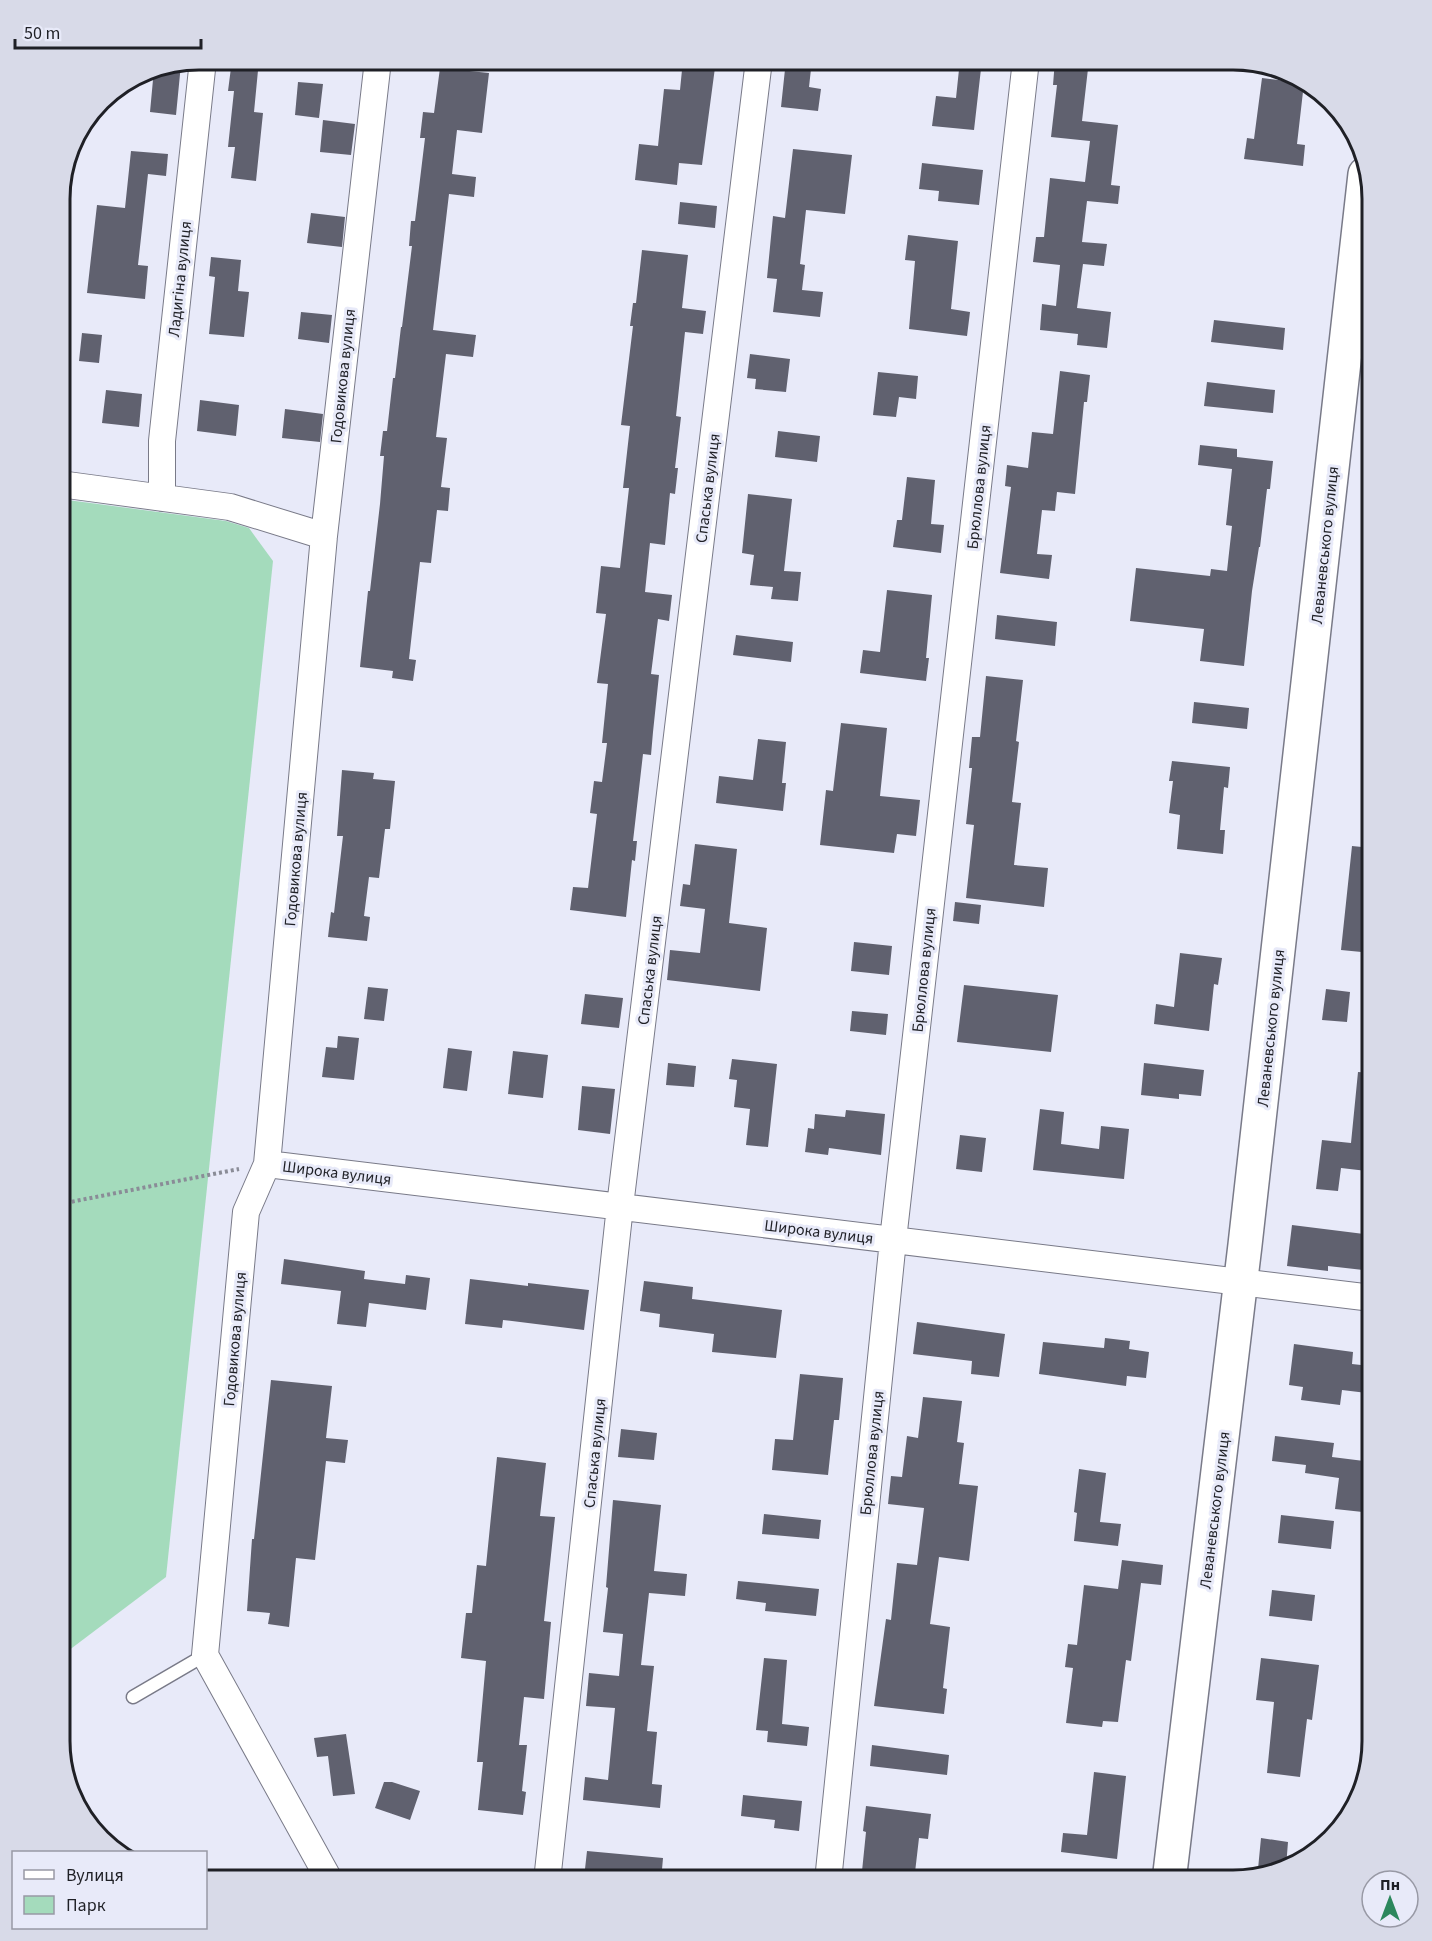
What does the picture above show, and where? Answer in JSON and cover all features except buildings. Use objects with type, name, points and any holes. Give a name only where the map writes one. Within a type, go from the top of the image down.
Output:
[{"type":"street","name":"Ладигіна вулиця","points":[[162,498],[162,441],[202,70]]},
{"type":"street","name":"Годовикова вулиця","points":[[205,1655],[246,1212],[267,1164],[324,536],[377,70]]},
{"type":"street","name":"Спаська вулиця","points":[[548,1870],[620,1206],[758,71]]},
{"type":"street","name":"Брюллова вулиця","points":[[829,1870],[893,1240],[1025,71]]},
{"type":"street","name":"Леваневського вулиця","points":[[1170,1870],[1241,1282],[1361,210]]},
{"type":"street","points":[[71,485],[230,507],[324,536]]},
{"type":"street","name":"Широка вулиця","points":[[267,1164],[1361,1297]]},
{"type":"street","points":[[205,1655],[324,1870]]},
{"type":"lane","points":[[133,1696],[205,1655]]},
{"type":"path","points":[[70,1202],[267,1164]]},
{"type":"green space","points":[[71,500],[226,521],[249,528],[273,561],[166,1577],[70,1649]]}]
